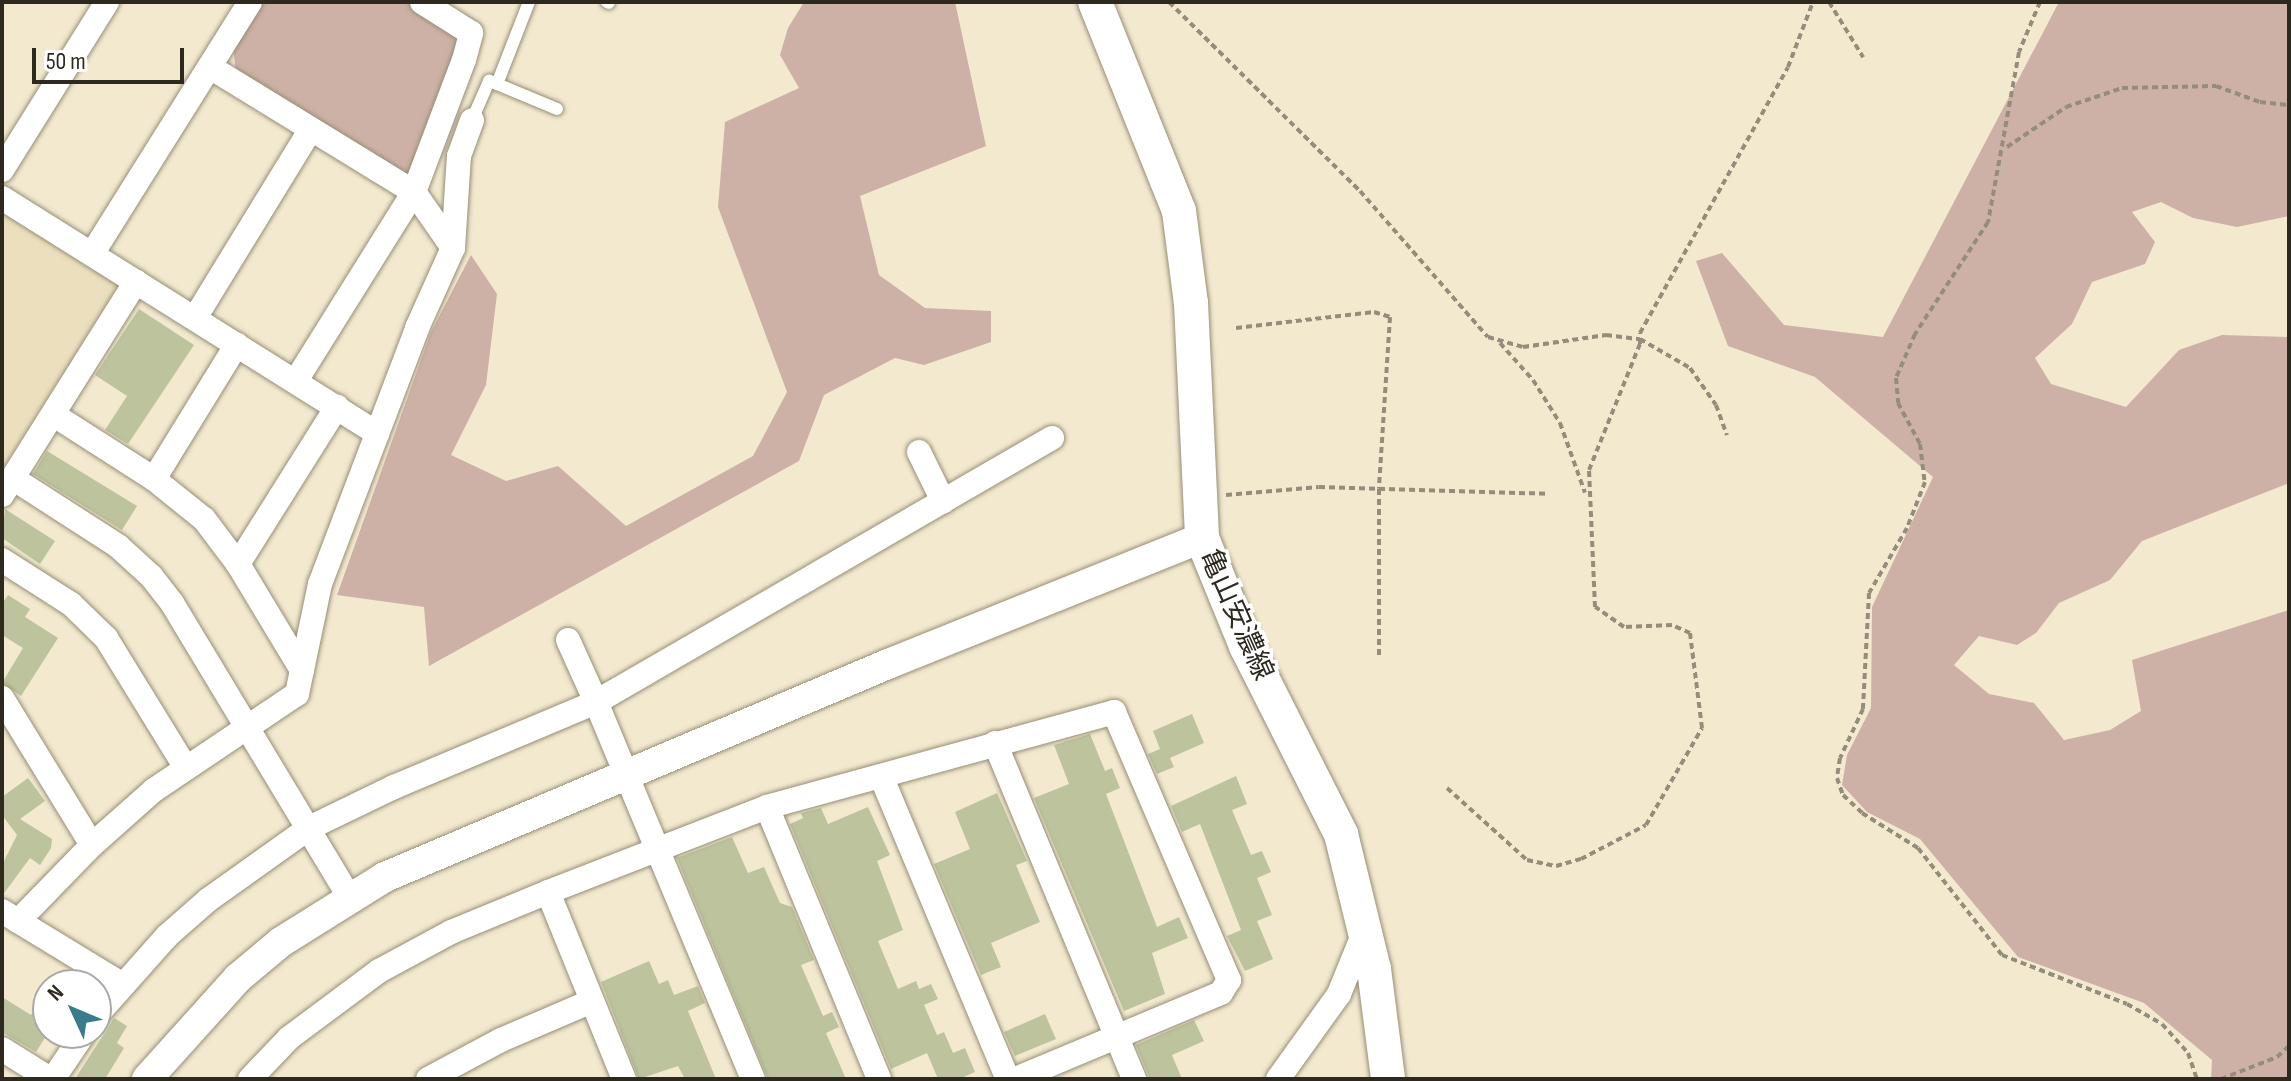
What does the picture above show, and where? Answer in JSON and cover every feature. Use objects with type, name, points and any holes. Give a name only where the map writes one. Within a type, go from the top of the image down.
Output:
[{"type":"main road","name":"亀山安濃線","points":[[1095,2],[1147,121],[1179,211],[1191,303],[1202,538],[1246,646],[1332,808],[1365,930],[1388,1079]]},
{"type":"street","points":[[2,170],[107,2]]},
{"type":"street","points":[[92,254],[250,2]]},
{"type":"street","points":[[297,379],[414,192],[471,33],[422,2]]},
{"type":"street","points":[[210,67],[414,192],[453,248]]},
{"type":"street","points":[[123,985],[10,916],[186,768],[297,694],[320,584],[377,433],[453,248],[459,156],[472,120]]},
{"type":"street","points":[[195,318],[310,130]]},
{"type":"street","points":[[2,198],[297,379],[377,433]]},
{"type":"street","points":[[136,281],[8,487],[118,546],[151,576],[249,727],[349,896]]},
{"type":"street","points":[[154,479],[237,344]]},
{"type":"street","points":[[238,564],[337,407]]},
{"type":"street","points":[[54,415],[154,479],[204,519],[238,564],[302,670]]},
{"type":"street","points":[[112,998],[208,900],[309,828],[596,702],[1052,438]]},
{"type":"street","points":[[919,452],[943,501]]},
{"type":"street","points":[[147,1079],[238,978],[349,896],[433,854],[1202,538]]},
{"type":"street","points":[[2,560],[71,604],[106,638],[186,768]]},
{"type":"street","points":[[568,640],[753,1079]]},
{"type":"street","points":[[4,704],[92,845]]},
{"type":"street","points":[[250,1079],[289,1038],[379,971],[451,932],[654,848],[767,807],[1114,712],[1229,980],[1221,993],[1015,1079]]},
{"type":"street","points":[[995,743],[1134,1079]]},
{"type":"street","points":[[881,776],[1008,1079]]},
{"type":"street","points":[[767,807],[879,1079]]},
{"type":"street","points":[[548,892],[624,1079]]},
{"type":"street","points":[[1278,1079],[1339,994],[1365,930]]},
{"type":"street","points":[[428,1079],[501,1040],[592,1001]]},
{"type":"street","points":[[2,1049],[52,1079],[73,1049]]},
{"type":"lane","points":[[497,84],[529,2]]},
{"type":"lane","points":[[472,120],[489,81],[557,109]]},
{"type":"path","points":[[1169,2],[1360,191],[1469,318],[1498,341],[1533,380],[1560,423],[1586,497],[1595,607],[1624,627],[1684,626],[1695,645],[1702,728],[1646,825],[1581,859],[1556,866],[1527,860],[1447,788]]},
{"type":"path","points":[[1586,497],[1601,434],[1640,339],[1788,67],[1813,2]]},
{"type":"path","points":[[1829,2],[1863,57]]},
{"type":"path","points":[[2040,2],[2019,52],[2006,148],[1988,222],[1915,334],[1896,378],[1898,403],[1920,444],[1925,482],[1907,528],[1869,593],[1863,709],[1840,758],[1837,778],[1843,795],[1862,813],[1918,848],[2002,955],[2127,1004],[2162,1024],[2188,1053],[2197,1079]]},
{"type":"path","points":[[2006,148],[2066,107],[2122,88],[2216,86],[2260,102],[2289,105]]},
{"type":"path","points":[[1236,328],[1374,312],[1390,317],[1379,489],[1379,658]]},
{"type":"path","points":[[1498,341],[1523,347],[1606,335],[1640,339],[1690,368],[1716,405],[1727,435]]},
{"type":"path","points":[[1201,501],[1263,489],[1549,494]]},
{"type":"path","points":[[2221,1079],[2277,1057],[2289,1046]]},
{"type":"shaded area","points":[[262,2],[408,2],[464,38],[412,180],[236,73],[233,47]]},
{"type":"shaded area","points":[[804,2],[955,2],[986,146],[860,196],[879,275],[925,308],[991,311],[991,342],[924,365],[895,358],[824,395],[799,461],[429,666],[424,607],[337,595],[431,332],[471,255],[497,294],[486,385],[451,455],[506,481],[558,466],[626,526],[753,456],[787,392],[718,207],[725,122],[799,88],[780,55],[788,28]]},
{"type":"shaded area","points":[[2059,2],[2289,2],[2289,216],[2237,227],[2193,218],[2161,202],[2132,212],[2155,242],[2145,264],[2092,282],[2072,324],[2035,358],[2051,384],[2126,407],[2179,350],[2222,335],[2289,337],[2289,483],[2142,541],[2110,580],[2059,603],[2036,633],[2017,645],[1979,636],[1954,665],[1989,694],[2034,703],[2064,740],[2110,730],[2141,711],[2132,660],[2289,610],[2289,1079],[2211,1079],[2212,1060],[2144,1003],[2018,957],[1920,839],[1867,812],[1842,785],[1847,755],[1871,708],[1872,607],[1933,477],[1815,377],[1728,346],[1696,261],[1722,253],[1784,325],[1883,337]]},
{"type":"shaded area","points":[[2,209],[114,279],[116,289],[2,469]]},
{"type":"building","points":[[139,309],[194,345],[128,444],[105,430],[127,396],[95,375]]},
{"type":"building","points":[[47,451],[137,506],[122,530],[33,474]]},
{"type":"building","points":[[5,509],[55,541],[40,564],[2,538]]},
{"type":"building","points":[[8,595],[30,609],[25,617],[58,638],[21,696],[2,683],[23,648],[2,635],[2,604]]},
{"type":"building","points":[[1192,714],[1204,743],[1170,758],[1174,767],[1157,774],[1148,754],[1160,749],[1153,731]]},
{"type":"building","points":[[1090,734],[1105,771],[1112,768],[1120,788],[1106,794],[1157,927],[1179,917],[1188,938],[1152,953],[1165,994],[1124,1011],[1034,798],[1069,784],[1054,745]]},
{"type":"building","points":[[1236,776],[1247,804],[1232,810],[1251,855],[1262,851],[1271,872],[1257,878],[1272,915],[1257,921],[1273,959],[1245,971],[1227,936],[1241,930],[1200,824],[1182,832],[1171,806]]},
{"type":"building","points":[[28,778],[45,801],[20,819],[52,839],[51,848],[40,865],[30,858],[2,896],[2,865],[17,835],[2,815],[2,797]]},
{"type":"building","points":[[997,793],[1027,861],[1016,865],[1040,922],[991,943],[1001,967],[981,975],[934,864],[970,849],[955,812]]},
{"type":"building","points":[[868,807],[890,855],[877,861],[903,930],[878,941],[898,989],[916,981],[919,989],[931,984],[938,999],[924,1005],[937,1035],[944,1032],[953,1053],[965,1048],[975,1072],[959,1079],[938,1079],[927,1053],[891,1069],[790,824],[803,818],[801,813],[821,808],[828,824]]},
{"type":"building","points":[[732,837],[748,873],[764,867],[780,903],[792,907],[814,960],[801,965],[823,1016],[832,1012],[839,1027],[826,1033],[846,1079],[768,1079],[677,858]]},
{"type":"building","points":[[649,961],[659,984],[668,980],[674,995],[698,986],[705,1003],[688,1011],[716,1079],[685,1079],[678,1066],[639,1079],[601,982]]},
{"type":"building","points":[[2,997],[31,1015],[32,1049],[38,1049],[36,1052],[2,1032]]},
{"type":"building","points":[[1045,1014],[1056,1039],[1015,1056],[1004,1032]]},
{"type":"building","points":[[114,1018],[127,1026],[117,1043],[124,1048],[105,1079],[75,1079],[94,1049],[112,1049]]},
{"type":"building","points":[[1194,1020],[1204,1041],[1172,1055],[1182,1079],[1150,1079],[1136,1045]]}]
